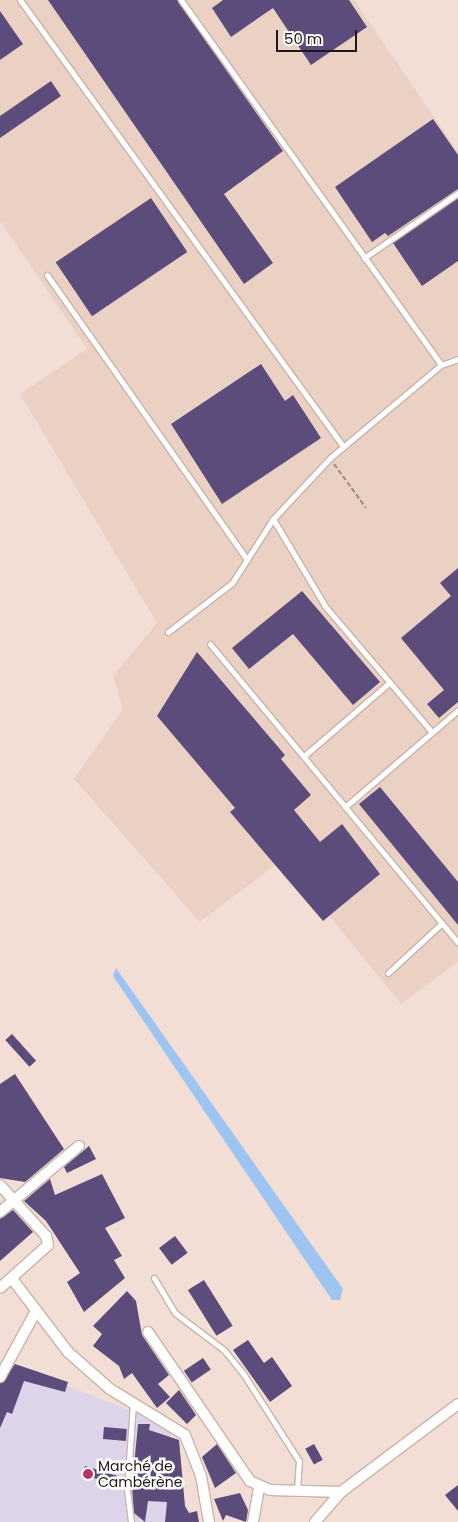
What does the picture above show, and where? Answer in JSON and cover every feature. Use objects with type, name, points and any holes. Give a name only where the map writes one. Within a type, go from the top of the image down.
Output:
[{"type":"street","points":[[0,1212],[79,1146]]},
{"type":"street","points":[[0,1185],[46,1236],[48,1246],[13,1280],[0,1288]]},
{"type":"street","points":[[13,1280],[35,1313],[68,1352],[133,1404],[185,1435],[201,1476],[209,1522]]},
{"type":"street","points":[[0,1377],[35,1313]]},
{"type":"street","points":[[148,1332],[250,1481],[259,1486],[341,1492]]},
{"type":"street","points":[[315,1522],[341,1492],[458,1404]]},
{"type":"street","points":[[252,1522],[259,1486]]},
{"type":"lane","points":[[20,0],[344,446]]},
{"type":"lane","points":[[181,0],[441,365]]},
{"type":"lane","points":[[364,258],[458,193]]},
{"type":"lane","points":[[47,275],[247,560]]},
{"type":"lane","points":[[168,632],[221,595],[247,560],[273,519],[330,458],[441,365],[458,359]]},
{"type":"lane","points":[[273,519],[325,606],[432,732]]},
{"type":"lane","points":[[210,644],[458,943]]},
{"type":"lane","points":[[304,756],[390,682]]},
{"type":"lane","points":[[345,807],[458,710]]},
{"type":"lane","points":[[388,973],[441,924]]},
{"type":"lane","points":[[154,1278],[175,1313],[224,1350],[249,1383],[299,1461],[297,1490]]},
{"type":"lane","points":[[131,1522],[128,1489],[133,1404]]},
{"type":"path","points":[[330,458],[366,508]]},
{"type":"shaded area","points":[[0,0],[354,0],[458,152],[458,962],[401,1004],[283,859],[200,922],[74,779],[123,709],[113,676],[157,623],[20,394],[87,349],[0,221]]},
{"type":"shaded area","name":"Marché de Cambérène","points":[[5,1361],[169,1426],[184,1522],[0,1522],[0,1375]]},
{"type":"water","points":[[116,968],[343,1289],[340,1300],[332,1300],[113,976]]},
{"type":"building","points":[[48,0],[177,0],[283,151],[224,194],[273,263],[244,284]]},
{"type":"building","points":[[223,0],[349,0],[367,27],[311,65],[273,8],[231,37],[212,8]]},
{"type":"building","points":[[0,11],[23,44],[0,60]]},
{"type":"building","points":[[51,81],[61,96],[0,138],[0,116]]},
{"type":"building","points":[[433,119],[458,155],[458,189],[388,236],[385,233],[372,242],[335,187]]},
{"type":"building","points":[[151,198],[187,252],[92,316],[56,262]]},
{"type":"building","points":[[458,198],[458,261],[422,286],[393,243]]},
{"type":"building","points":[[261,364],[285,401],[293,395],[321,438],[222,504],[171,424]]},
{"type":"building","points":[[458,568],[458,702],[439,718],[427,704],[444,690],[401,638],[451,596],[440,583]]},
{"type":"building","points":[[302,591],[380,682],[353,705],[293,634],[249,669],[232,648]]},
{"type":"building","points":[[197,652],[285,755],[281,759],[311,795],[294,810],[320,842],[342,824],[380,874],[323,921],[230,812],[235,808],[157,716]]},
{"type":"building","points":[[380,787],[458,882],[458,925],[359,804]]},
{"type":"building","points":[[12,1034],[36,1061],[29,1067],[5,1040]]},
{"type":"building","points":[[15,1074],[64,1149],[25,1182],[0,1178],[0,1084]]},
{"type":"building","points":[[89,1146],[96,1159],[67,1173],[64,1167]]},
{"type":"building","points":[[102,1174],[125,1218],[105,1228],[122,1256],[114,1260],[125,1278],[84,1312],[67,1282],[80,1273],[46,1221],[24,1201],[50,1179],[55,1195]]},
{"type":"building","points":[[13,1210],[33,1232],[0,1261],[0,1219]]},
{"type":"building","points":[[175,1236],[188,1253],[172,1265],[159,1248]]},
{"type":"building","points":[[204,1280],[233,1326],[217,1336],[188,1290]]},
{"type":"building","points":[[127,1291],[136,1301],[142,1335],[169,1375],[158,1384],[170,1397],[157,1408],[132,1373],[124,1379],[119,1366],[93,1346],[102,1334],[93,1326]]},
{"type":"building","points":[[248,1340],[264,1363],[272,1357],[292,1386],[270,1402],[233,1350]]},
{"type":"building","points":[[203,1358],[211,1370],[192,1382],[184,1371]]},
{"type":"building","points":[[15,1364],[68,1382],[65,1392],[24,1381],[12,1414],[7,1412],[0,1428],[0,1384]]},
{"type":"building","points":[[179,1390],[196,1415],[187,1424],[166,1403]]},
{"type":"building","points":[[138,1424],[150,1424],[149,1430],[179,1440],[185,1506],[189,1513],[197,1511],[199,1522],[165,1522],[167,1502],[148,1501],[145,1522],[134,1513],[132,1487]]},
{"type":"building","points":[[104,1427],[127,1429],[126,1441],[103,1439]]},
{"type":"building","points":[[217,1444],[236,1473],[215,1488],[202,1457]]},
{"type":"building","points":[[314,1444],[323,1460],[314,1465],[305,1449]]},
{"type":"building","points":[[85,1466],[118,1476],[115,1485],[82,1475]]},
{"type":"building","points":[[458,1485],[458,1511],[445,1495]]},
{"type":"building","points":[[240,1493],[248,1510],[246,1522],[226,1515],[223,1521],[214,1499]]},
{"type":"place","name":"Marché de Cambérène","points":[[88,1474]]}]
